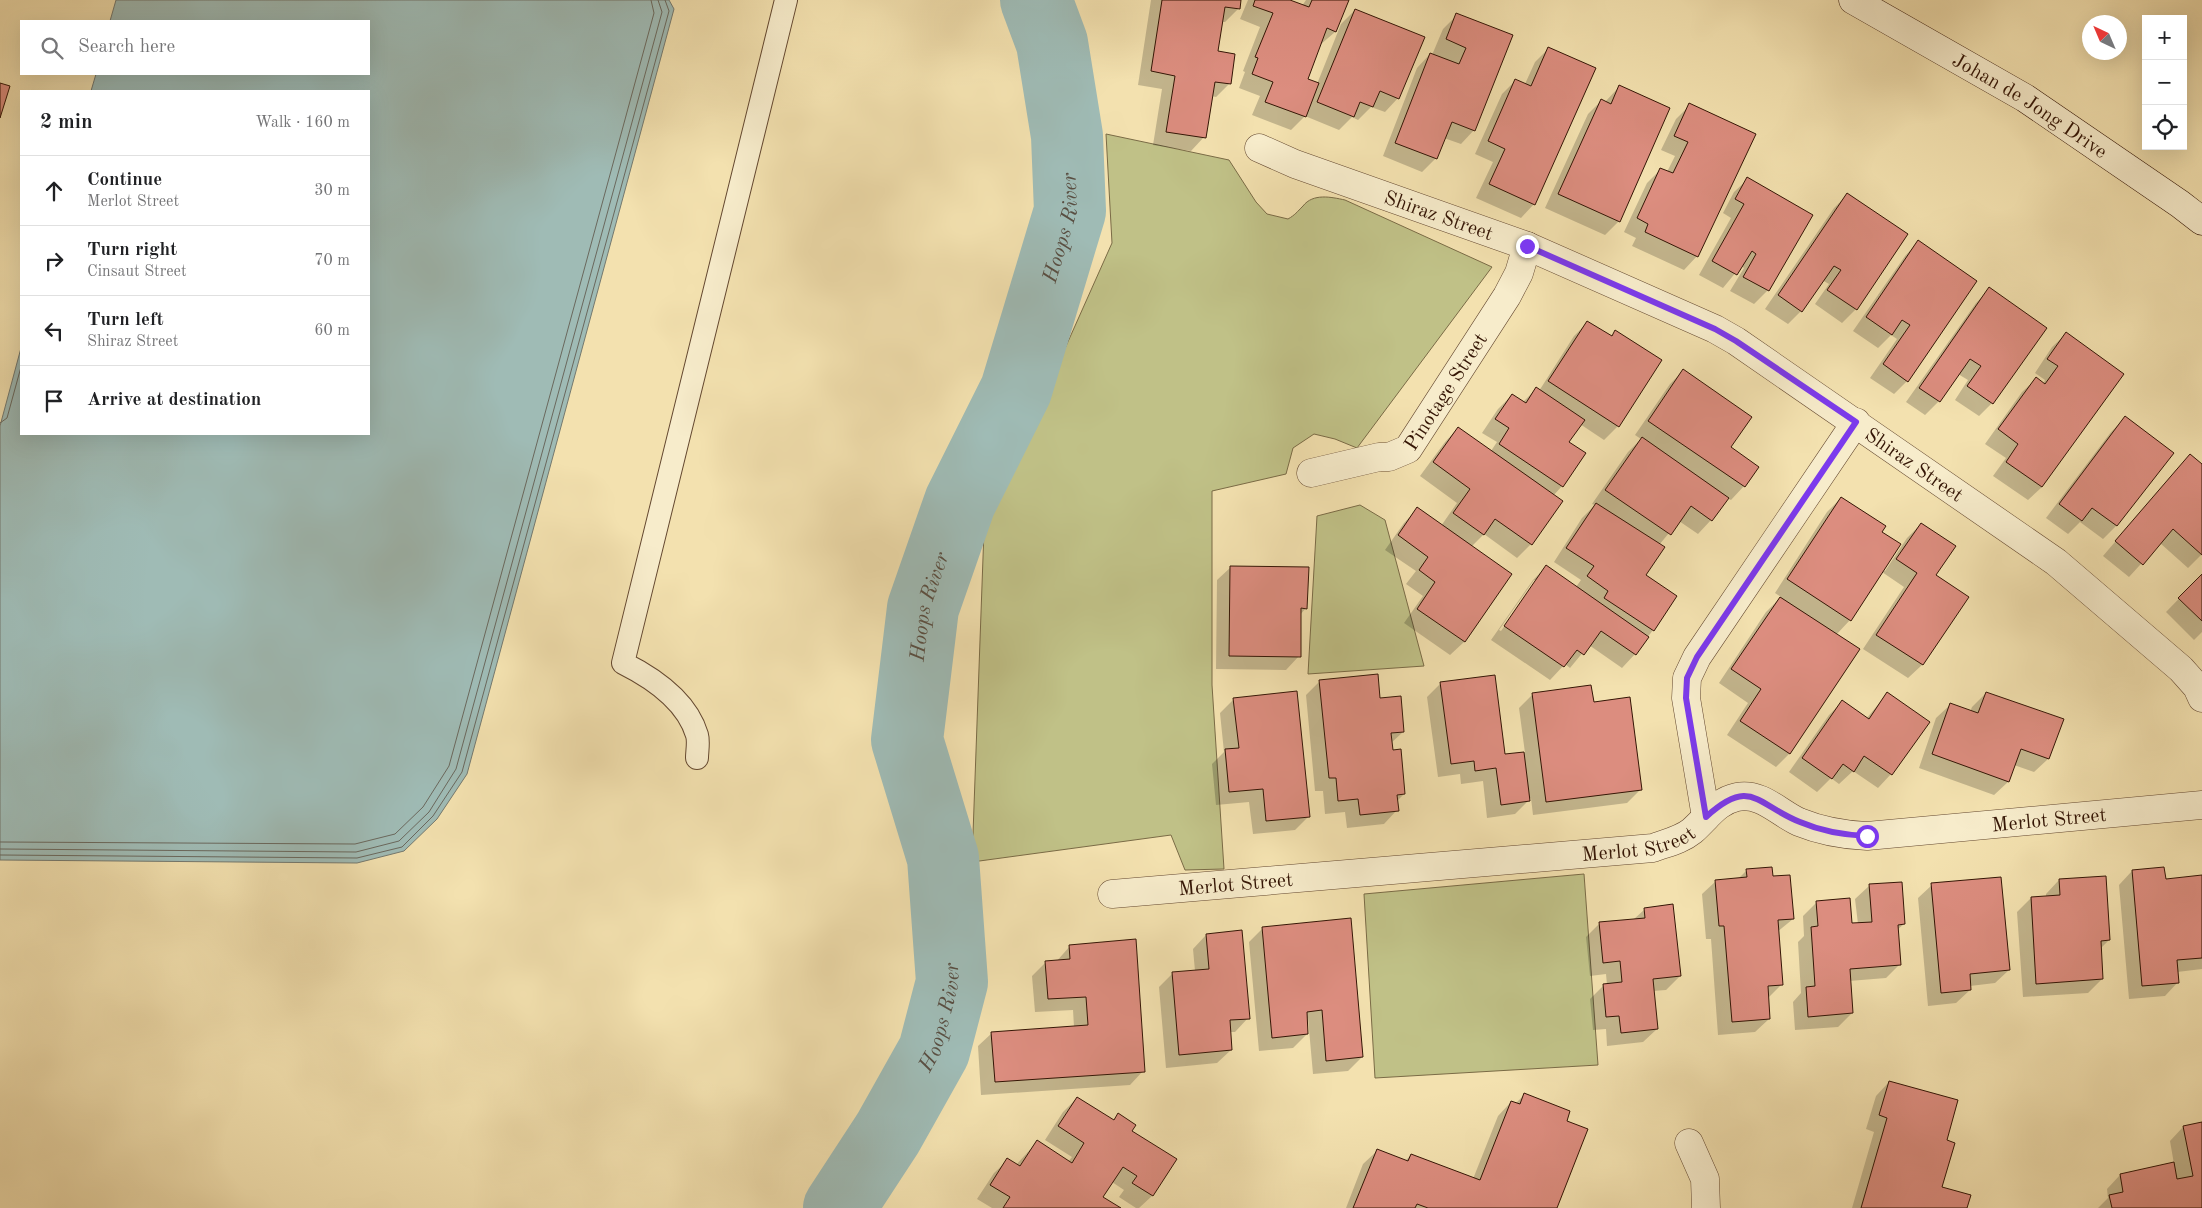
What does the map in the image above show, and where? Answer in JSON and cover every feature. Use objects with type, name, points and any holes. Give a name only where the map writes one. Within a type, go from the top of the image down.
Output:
[{"type":"street","name":"Johan de Jong Drive","points":[[1853,0],[2024,98],[2202,221]]},
{"type":"street","name":"Shiraz Street","points":[[1259,148],[1295,164],[1527,246],[1715,329],[1736,341],[1856,422],[2056,562],[2181,669],[2197,687],[2202,698]]},
{"type":"street","name":"Pinotage Street","points":[[1311,473],[1379,457],[1389,457],[1408,449],[1507,296],[1519,273],[1527,246]]},
{"type":"street","points":[[1706,817],[1686,698],[1687,678],[1697,657],[1856,422]]},
{"type":"street","name":"Merlot Street","points":[[1112,894],[1653,848],[1680,838],[1692,831],[1720,803],[1738,796],[1758,797],[1800,822],[1845,835],[1867,836],[2202,805]]},
{"type":"street","points":[[1689,1143],[1705,1179],[1706,1208]]},
{"type":"lane","points":[[697,758],[698,736],[686,710],[648,675],[623,663],[786,0]]},
{"type":"green space","points":[[1106,134],[1229,160],[1256,202],[1267,214],[1288,219],[1312,199],[1322,197],[1345,200],[1492,267],[1357,448],[1335,439],[1314,434],[1293,448],[1286,474],[1212,491],[1212,685],[1224,869],[1185,870],[1171,835],[972,862],[984,530],[1112,243]]},
{"type":"green space","points":[[1360,505],[1385,520],[1424,666],[1308,674],[1317,516]]},
{"type":"green space","points":[[1584,874],[1598,1065],[1375,1078],[1364,894]]},
{"type":"water","points":[[116,0],[669,0],[674,9],[467,774],[437,819],[404,851],[357,863],[0,860],[0,426],[20,352],[20,435],[370,435],[370,90],[91,90],[96,75],[370,75],[370,20],[110,20]]},
{"type":"building","points":[[1162,0],[1241,0],[1240,9],[1225,7],[1218,51],[1235,54],[1231,84],[1215,82],[1206,138],[1166,132],[1175,76],[1151,71]]},
{"type":"building","points":[[1255,0],[1290,0],[1309,7],[1312,0],[1349,0],[1336,32],[1327,28],[1308,79],[1319,83],[1306,117],[1265,102],[1273,82],[1252,74],[1258,58],[1255,57],[1273,13],[1253,6]]},
{"type":"building","points":[[1355,9],[1425,37],[1399,99],[1380,91],[1373,107],[1360,102],[1354,117],[1317,102]]},
{"type":"building","points":[[1456,13],[1513,35],[1475,131],[1452,122],[1437,159],[1395,143],[1430,53],[1459,64],[1466,48],[1446,39]]},
{"type":"building","points":[[1548,47],[1596,68],[1535,205],[1489,184],[1505,149],[1488,141],[1515,79],[1531,86]]},
{"type":"building","points":[[0,83],[10,86],[0,118]]},
{"type":"building","points":[[1619,85],[1670,108],[1620,222],[1558,194],[1601,99],[1611,104]]},
{"type":"building","points":[[1689,103],[1756,134],[1698,257],[1645,232],[1648,224],[1637,218],[1660,168],[1673,173],[1688,142],[1674,136]]},
{"type":"building","points":[[1747,177],[1813,215],[1769,291],[1743,277],[1756,254],[1752,251],[1737,275],[1712,261],[1744,204],[1735,199]]},
{"type":"building","points":[[1847,193],[1908,234],[1857,310],[1827,290],[1841,270],[1834,266],[1802,312],[1778,295]]},
{"type":"building","points":[[1918,240],[1977,281],[1908,382],[1883,364],[1910,325],[1902,320],[1892,335],[1866,317]]},
{"type":"building","points":[[1989,287],[2047,328],[1993,404],[1967,386],[1981,366],[1970,359],[1940,402],[1919,388]]},
{"type":"building","points":[[1587,321],[1612,336],[1615,330],[1662,360],[1619,427],[1548,381]]},
{"type":"building","points":[[2066,332],[2124,374],[2042,487],[2006,462],[2018,444],[1998,429],[2036,377],[2045,384],[2058,366],[2047,359]]},
{"type":"building","points":[[1683,369],[1752,417],[1731,447],[1759,467],[1745,487],[1648,421]]},
{"type":"building","points":[[1536,387],[1585,420],[1569,442],[1586,453],[1563,487],[1499,444],[1509,428],[1495,419],[1512,394],[1526,403]]},
{"type":"building","points":[[2125,416],[2174,453],[2117,526],[2092,508],[2082,521],[2059,504]]},
{"type":"building","points":[[1458,427],[1563,501],[1532,545],[1495,519],[1484,535],[1453,513],[1470,489],[1433,462]]},
{"type":"building","points":[[1642,437],[1729,498],[1712,521],[1691,506],[1671,535],[1605,490]]},
{"type":"building","points":[[2190,454],[2202,464],[2202,555],[2173,529],[2143,565],[2115,541]]},
{"type":"building","points":[[1841,497],[1886,526],[1882,532],[1901,544],[1851,621],[1787,579]]},
{"type":"building","points":[[1596,503],[1665,547],[1646,575],[1677,596],[1654,631],[1604,598],[1608,591],[1587,576],[1594,566],[1566,548]]},
{"type":"building","points":[[1417,507],[1512,574],[1465,642],[1417,609],[1435,582],[1419,570],[1428,557],[1398,535]]},
{"type":"building","points":[[1921,523],[1956,546],[1936,575],[1969,597],[1923,665],[1876,635],[1917,573],[1896,559]]},
{"type":"building","points":[[1546,565],[1649,637],[1636,655],[1601,631],[1584,655],[1577,650],[1564,667],[1504,626]]},
{"type":"building","points":[[1230,566],[1309,567],[1307,609],[1301,608],[1301,657],[1229,656]]},
{"type":"building","points":[[2202,574],[2202,621],[2178,598]]},
{"type":"building","points":[[1780,597],[1860,649],[1790,754],[1740,721],[1761,689],[1731,669]]},
{"type":"building","points":[[1378,674],[1380,698],[1401,696],[1404,732],[1391,733],[1393,750],[1401,749],[1405,794],[1397,795],[1399,811],[1360,815],[1358,799],[1338,801],[1336,778],[1329,778],[1319,680]]},
{"type":"building","points":[[1495,675],[1505,754],[1524,752],[1530,801],[1501,805],[1496,768],[1475,771],[1474,761],[1451,764],[1440,682]]},
{"type":"building","points":[[1591,685],[1594,702],[1630,697],[1642,790],[1546,802],[1532,693]]},
{"type":"building","points":[[1297,691],[1310,817],[1266,821],[1263,789],[1229,792],[1225,749],[1239,748],[1233,698]]},
{"type":"building","points":[[1887,692],[1930,722],[1892,775],[1864,756],[1854,772],[1843,764],[1832,779],[1802,758],[1842,700],[1869,719]]},
{"type":"building","points":[[1986,692],[2064,719],[2049,759],[2021,749],[2009,782],[1932,754],[1950,703],[1978,713]]},
{"type":"building","points":[[1772,867],[1773,876],[1790,875],[1794,919],[1778,920],[1783,985],[1768,986],[1770,1019],[1732,1022],[1724,926],[1719,926],[1715,880],[1747,877],[1746,869]]},
{"type":"building","points":[[2164,867],[2166,879],[2202,875],[2202,958],[2177,960],[2179,983],[2142,986],[2132,870]]},
{"type":"building","points":[[2106,876],[2110,940],[2101,941],[2103,979],[2036,984],[2031,897],[2060,895],[2059,879]]},
{"type":"building","points":[[2001,877],[2010,970],[1970,974],[1971,990],[1941,993],[1931,883]]},
{"type":"building","points":[[1902,882],[1905,924],[1898,925],[1901,965],[1850,969],[1853,1013],[1808,1017],[1806,987],[1815,986],[1811,927],[1818,926],[1816,901],[1850,898],[1852,923],[1872,922],[1869,884]]},
{"type":"building","points":[[1673,904],[1681,976],[1653,979],[1658,1029],[1621,1033],[1619,1016],[1606,1017],[1603,984],[1622,982],[1620,961],[1603,963],[1599,922],[1645,918],[1644,908]]},
{"type":"building","points":[[1351,918],[1363,1057],[1326,1061],[1322,1010],[1307,1012],[1308,1034],[1272,1038],[1262,927]]},
{"type":"building","points":[[1242,930],[1250,1019],[1230,1020],[1232,1050],[1179,1055],[1172,972],[1209,969],[1206,934]]},
{"type":"building","points":[[1136,939],[1145,1072],[995,1082],[991,1032],[1088,1025],[1086,997],[1048,999],[1045,961],[1070,959],[1069,945]]},
{"type":"building","points":[[1889,1081],[1958,1100],[1947,1140],[1955,1143],[1942,1187],[1971,1195],[1967,1208],[1861,1208],[1887,1118],[1879,1115]]},
{"type":"building","points":[[1524,1093],[1570,1111],[1567,1121],[1588,1129],[1557,1208],[1428,1208],[1417,1204],[1415,1208],[1353,1208],[1377,1149],[1408,1161],[1411,1154],[1480,1180],[1511,1101],[1520,1104]]},
{"type":"building","points":[[1077,1097],[1114,1120],[1118,1113],[1136,1125],[1132,1131],[1177,1159],[1153,1196],[1132,1183],[1137,1176],[1123,1167],[1103,1197],[1121,1208],[1003,1208],[1010,1197],[990,1185],[1007,1158],[1020,1166],[1037,1140],[1072,1163],[1084,1143],[1058,1126]]},
{"type":"building","points":[[2202,1122],[2202,1208],[2112,1208],[2109,1195],[2123,1192],[2120,1174],[2174,1162],[2177,1179],[2193,1176],[2183,1126]]},
{"type":"waterway","name":"Hoops River","points":[[839,1208],[888,1133],[934,1051],[952,982],[943,858],[907,740],[923,608],[960,502],[1016,390],[1070,211],[1067,136],[1052,43],[1036,0]]},
{"type":"route","points":[[1527,246],[1715,329],[1736,341],[1856,422],[1697,657],[1687,678],[1686,698],[1706,817],[1720,803],[1738,796],[1758,797],[1800,822],[1845,835],[1867,836]]}]
